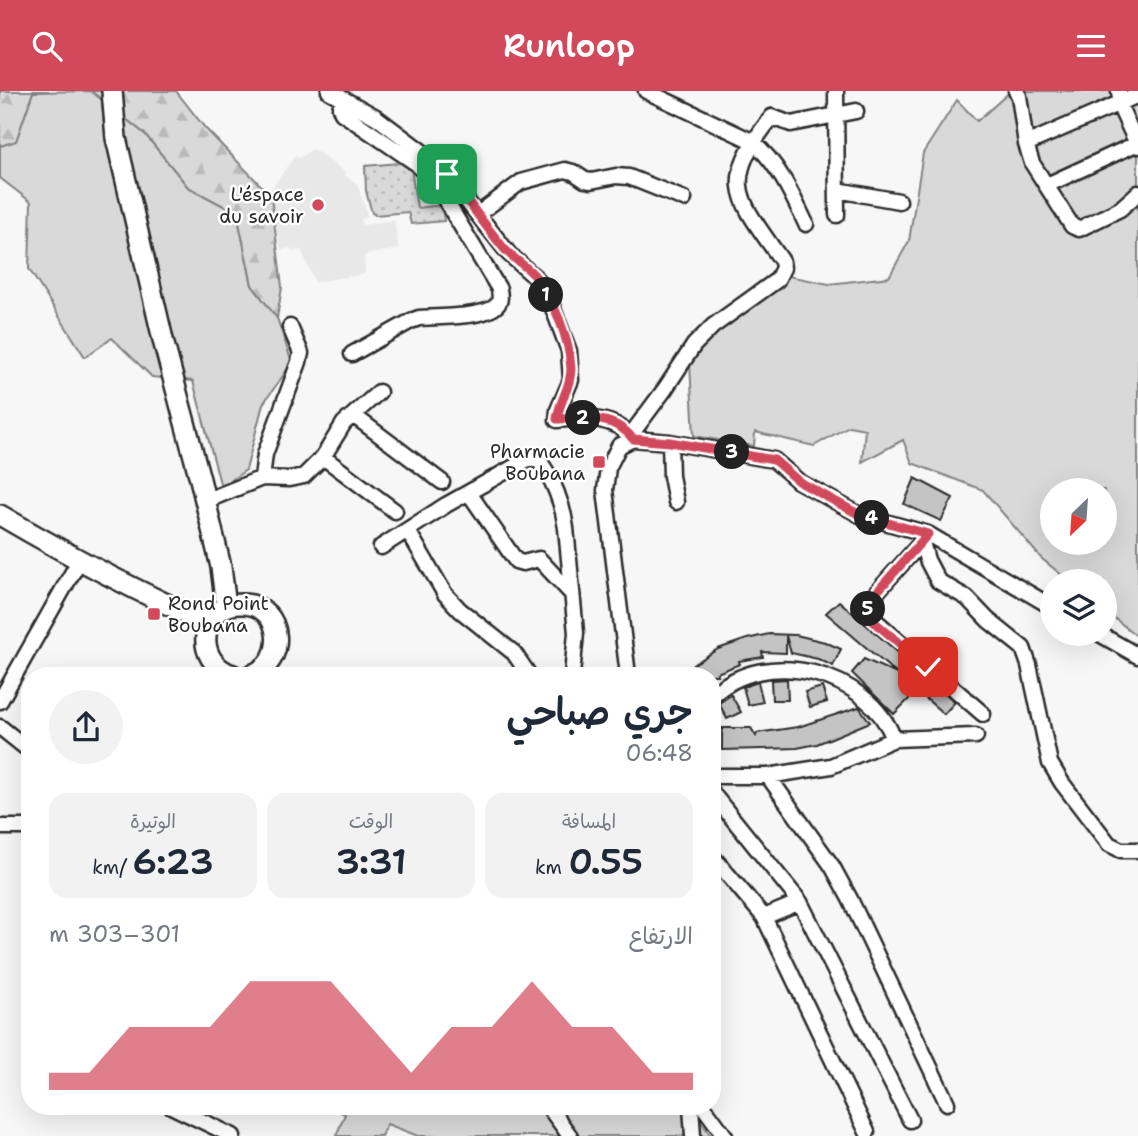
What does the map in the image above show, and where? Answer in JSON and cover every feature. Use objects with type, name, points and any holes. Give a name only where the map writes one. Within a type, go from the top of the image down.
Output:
[{"type":"main road","points":[[112,91],[116,138],[164,345],[221,568],[235,606]]},
{"type":"main road","points":[[0,515],[79,561],[207,629]]},
{"type":"main road","points":[[218,667],[205,647],[207,629],[217,613],[235,606],[262,611],[271,619],[277,631],[278,643],[275,655],[267,667]]},
{"type":"street","points":[[329,91],[376,117],[436,162],[509,254],[536,278],[558,318],[569,351],[571,380],[557,419],[600,419],[625,428],[631,438]]},
{"type":"street","points":[[646,91],[752,141],[772,160],[806,224]]},
{"type":"street","points":[[836,91],[837,215]]},
{"type":"street","points":[[1022,93],[1026,144],[1032,163],[1072,226],[1079,229],[1120,209],[1138,193]]},
{"type":"street","points":[[1026,144],[1120,97],[1138,95]]},
{"type":"street","points":[[1046,185],[1138,144],[1120,97]]},
{"type":"street","points":[[344,99],[340,108],[342,113],[409,157],[440,191],[499,289],[500,297],[494,308],[480,313],[411,321],[352,354]]},
{"type":"street","points":[[627,667],[606,490],[608,468],[619,446],[631,438],[694,345],[713,327],[777,280],[780,274],[782,261],[747,210],[738,188],[752,141],[772,117],[791,124],[856,111]]},
{"type":"street","points":[[478,214],[521,182],[565,170],[573,171],[591,181],[616,176],[629,177],[684,199]]},
{"type":"street","points":[[837,190],[900,201]]},
{"type":"street","points":[[262,478],[265,454],[301,353],[290,327]]},
{"type":"street","points":[[205,501],[262,478],[289,479],[304,476],[323,457],[336,434],[379,392]]},
{"type":"street","points":[[353,415],[443,482]]},
{"type":"street","points":[[631,438],[774,460],[798,481],[860,515],[925,538],[1040,600]]},
{"type":"street","points":[[670,442],[671,476],[676,502]]},
{"type":"street","points":[[323,457],[395,511]]},
{"type":"street","points":[[381,547],[530,458],[539,461],[553,485],[564,513],[576,633],[573,667]]},
{"type":"street","points":[[469,493],[516,561],[523,563],[539,559],[571,593]]},
{"type":"street","points":[[408,531],[445,594],[460,610],[514,653],[524,667]]},
{"type":"street","points":[[925,538],[868,602],[870,616],[983,714]]},
{"type":"street","points":[[925,538],[929,567],[938,581],[967,598],[988,620],[1023,647],[1049,763],[1062,783],[1109,844],[1121,850],[1138,850]]},
{"type":"street","points":[[0,701],[79,561]]},
{"type":"street","points":[[1117,644],[1138,656]]},
{"type":"street","points":[[721,689],[734,678],[756,671],[776,668],[816,674],[833,679],[870,703],[891,729],[894,739]]},
{"type":"street","points":[[0,727],[21,744]]},
{"type":"street","points":[[721,776],[768,776],[831,767],[894,739],[976,736]]},
{"type":"street","points":[[768,776],[832,866],[947,1103]]},
{"type":"street","points":[[721,804],[800,902],[910,1120]]},
{"type":"street","points":[[0,827],[21,827]]},
{"type":"street","points":[[721,867],[764,917],[867,1132]]},
{"type":"street","points":[[764,917],[800,902]]},
{"type":"street","points":[[190,1115],[233,1136]]},
{"type":"street","points":[[555,1115],[570,1136]]},
{"type":"street","points":[[692,1115],[693,1136]]},
{"type":"street","points":[[710,1115],[725,1136]]},
{"type":"shaded area","name":"L'éspace du savoir","points":[[313,149],[357,184],[368,216],[361,219],[362,225],[394,220],[399,249],[364,255],[365,274],[315,282],[301,250],[281,250],[269,194],[295,156],[299,158]]},
{"type":"green space","points":[[0,91],[49,91],[33,92],[16,141],[0,146]]},
{"type":"green space","points":[[91,91],[145,134],[188,187],[237,213],[252,285],[277,318],[292,363],[263,404],[246,470],[221,487],[193,381],[152,377],[112,338],[85,357],[29,269],[31,202],[0,178],[0,146],[16,141],[33,92]]},
{"type":"green space","points":[[91,91],[176,91],[205,128],[271,196],[282,287],[277,318],[252,285],[237,213],[188,187],[145,134]]},
{"type":"green space","points":[[1011,91],[1138,91],[1138,637],[1117,620],[1117,569],[1054,569],[1041,558],[983,490],[912,463],[903,440],[862,462],[865,429],[849,426],[814,446],[755,432],[754,446],[694,436],[690,364],[708,331],[788,276],[829,284],[889,277],[909,241],[923,153],[957,100],[977,121]]},
{"type":"green space","points":[[410,162],[417,208],[442,205],[444,221],[411,224],[408,212],[372,213],[366,191],[365,166]]},
{"type":"green space","points":[[345,1115],[696,1115],[711,1136],[418,1136],[387,1124],[381,1136],[336,1136]]},
{"type":"building","points":[[915,478],[953,498],[941,521],[904,504]]},
{"type":"building","points":[[839,601],[955,702],[944,714],[917,691],[894,714],[852,673],[864,659],[897,674],[826,613]]},
{"type":"building","points":[[769,634],[796,635],[841,649],[833,666],[818,659],[791,653],[786,636],[786,653],[762,652],[763,657],[739,661],[740,664],[721,671],[721,667],[690,667],[718,649]]},
{"type":"building","points":[[787,679],[788,700],[772,700],[771,680]]},
{"type":"building","points":[[758,682],[763,702],[748,705],[743,687]]},
{"type":"building","points":[[822,687],[827,702],[810,707],[805,692]]},
{"type":"building","points":[[731,695],[741,712],[727,719],[721,702]]},
{"type":"building","points":[[859,707],[870,722],[817,744],[797,748],[722,750],[722,728],[751,728],[756,736],[757,733],[798,727]]},
{"type":"place","name":"L'éspace du savoir","points":[[318,205]]},
{"type":"place","name":"Pharmacie Boubana","points":[[599,462]]},
{"type":"place","name":"Rond Point Boubana","points":[[154,614]]},
{"type":"route","points":[[447,174],[509,254],[536,278],[558,318],[569,351],[571,380],[557,419],[600,419],[625,428],[633,439],[670,442],[774,460],[798,481],[860,515],[928,534],[868,602],[867,608],[873,621],[928,667]]}]
